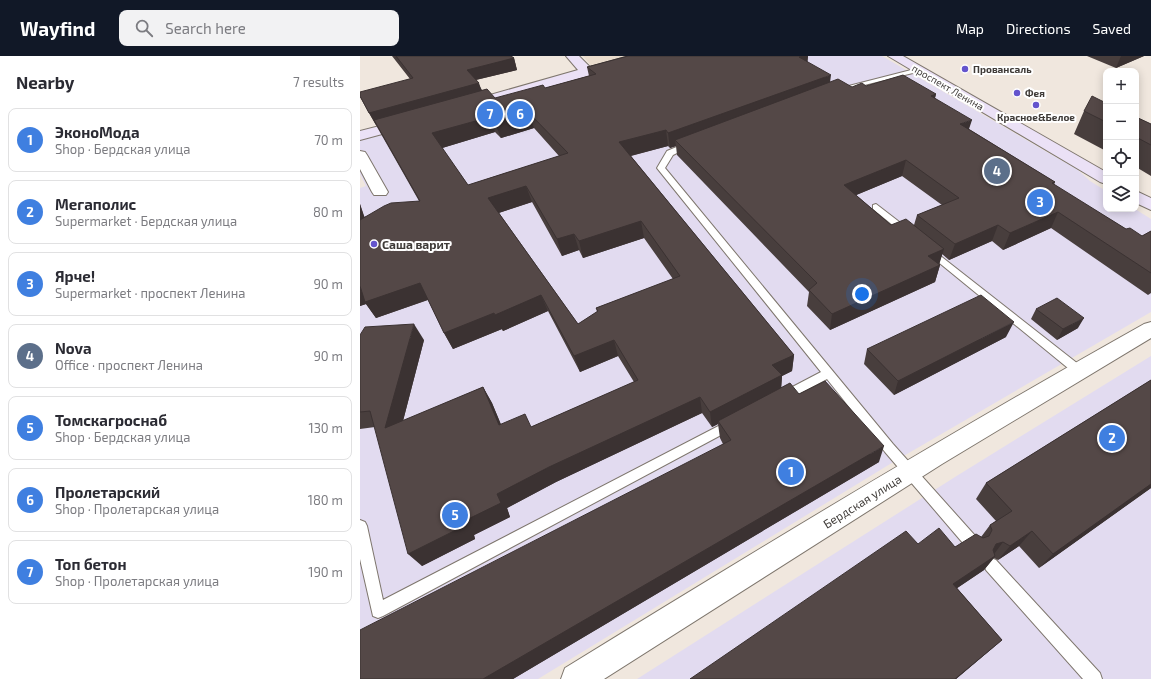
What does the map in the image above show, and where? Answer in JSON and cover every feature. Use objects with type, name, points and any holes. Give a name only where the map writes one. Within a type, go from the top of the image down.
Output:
[{"type":"street","points":[[572,56],[587,72]]},
{"type":"street","points":[[456,109],[643,56]]},
{"type":"street","name":"проспект Ленина","points":[[894,56],[1103,177]]},
{"type":"street","points":[[360,136],[418,120]]},
{"type":"street","points":[[360,155],[380,192]]},
{"type":"street","points":[[1139,198],[1151,205]]},
{"type":"street","name":"Бердская улица","points":[[576,679],[909,471],[1078,370],[1151,329]]},
{"type":"lane","points":[[825,94],[840,88],[919,70]]},
{"type":"lane","points":[[699,142],[670,153],[661,168],[909,471],[973,544]]},
{"type":"lane","points":[[876,207],[1078,370]]},
{"type":"lane","points":[[772,402],[829,372]]},
{"type":"lane","points":[[360,526],[378,611],[744,417]]},
{"type":"lane","points":[[991,565],[1094,679]]},
{"type":"shaded area","points":[[583,56],[633,56],[593,68]]},
{"type":"shaded area","points":[[651,56],[882,56],[1078,170],[1090,181],[1103,189],[1103,212],[1139,212],[1151,219],[1151,312],[895,461],[538,679],[360,679],[360,188],[366,186],[360,174],[360,139]]},
{"type":"shaded area","points":[[1151,356],[1151,679],[637,679],[955,477]]},
{"type":"building","points":[[396,56],[511,56],[514,58],[467,70],[479,83],[369,113],[360,96],[360,92],[413,78]]},
{"type":"building","points":[[628,56],[803,56],[799,57],[831,75],[668,133],[666,130],[619,142],[794,355],[772,365],[782,375],[710,412],[700,397],[549,467],[497,494],[501,503],[462,522],[464,526],[408,554],[370,411],[360,412],[360,335],[365,327],[414,324],[385,428],[483,387],[499,425],[525,414],[531,427],[638,380],[614,340],[574,356],[541,295],[495,315],[494,313],[444,333],[420,283],[365,302],[360,286],[360,220],[391,203],[420,201],[374,120],[487,89],[495,98],[543,85],[545,88],[596,74],[587,67]],"holes":[[[529,113],[568,153],[468,185],[432,133],[490,117],[495,123]],[[526,186],[557,239],[574,234],[579,241],[641,221],[680,276],[596,308],[598,311],[578,324],[488,198]]]},
{"type":"building","points":[[903,75],[936,94],[931,96],[972,120],[960,124],[1055,182],[1052,183],[1126,229],[1130,228],[1142,236],[1151,231],[1151,273],[1058,212],[1010,233],[998,225],[955,244],[917,215],[959,198],[906,160],[844,185],[891,225],[906,219],[944,249],[928,256],[940,265],[832,314],[809,290],[817,283],[675,140],[838,79],[852,87],[862,83],[866,86]]},
{"type":"building","points":[[1092,96],[1103,102],[1103,120],[1084,111]]},
{"type":"building","points":[[1139,118],[1151,124],[1151,145],[1139,139]]},
{"type":"building","points":[[981,295],[1014,322],[898,381],[867,349]]},
{"type":"building","points":[[1057,298],[1084,318],[1063,329],[1036,309]]},
{"type":"building","points":[[1151,380],[1151,484],[1053,554],[1032,531],[1010,546],[1003,542],[996,544],[993,550],[995,556],[953,584],[1002,640],[955,679],[690,679],[906,531],[918,544],[939,528],[955,547],[976,534],[983,538],[989,536],[992,530],[990,525],[1012,511],[986,483]]},
{"type":"building","points":[[825,381],[884,446],[483,679],[360,679],[360,630],[731,440],[718,421],[790,383],[799,394]]},
{"type":"place","name":"Провансаль","points":[[965,69]]},
{"type":"place","name":"Фея","points":[[1017,93]]},
{"type":"place","name":"Красное&Белое","points":[[1036,105]]},
{"type":"place","name":"Топ бетон","points":[[490,114]]},
{"type":"place","name":"Пролетарский","points":[[520,114]]},
{"type":"place","name":"Nova","points":[[997,171]]},
{"type":"place","name":"Ярче!","points":[[1040,202]]},
{"type":"place","name":"Саша варит","points":[[374,244]]},
{"type":"place","name":"Мегаполис","points":[[1112,438]]},
{"type":"place","name":"ЭконоМода","points":[[791,472]]},
{"type":"place","name":"Томскагроснаб","points":[[455,515]]}]
